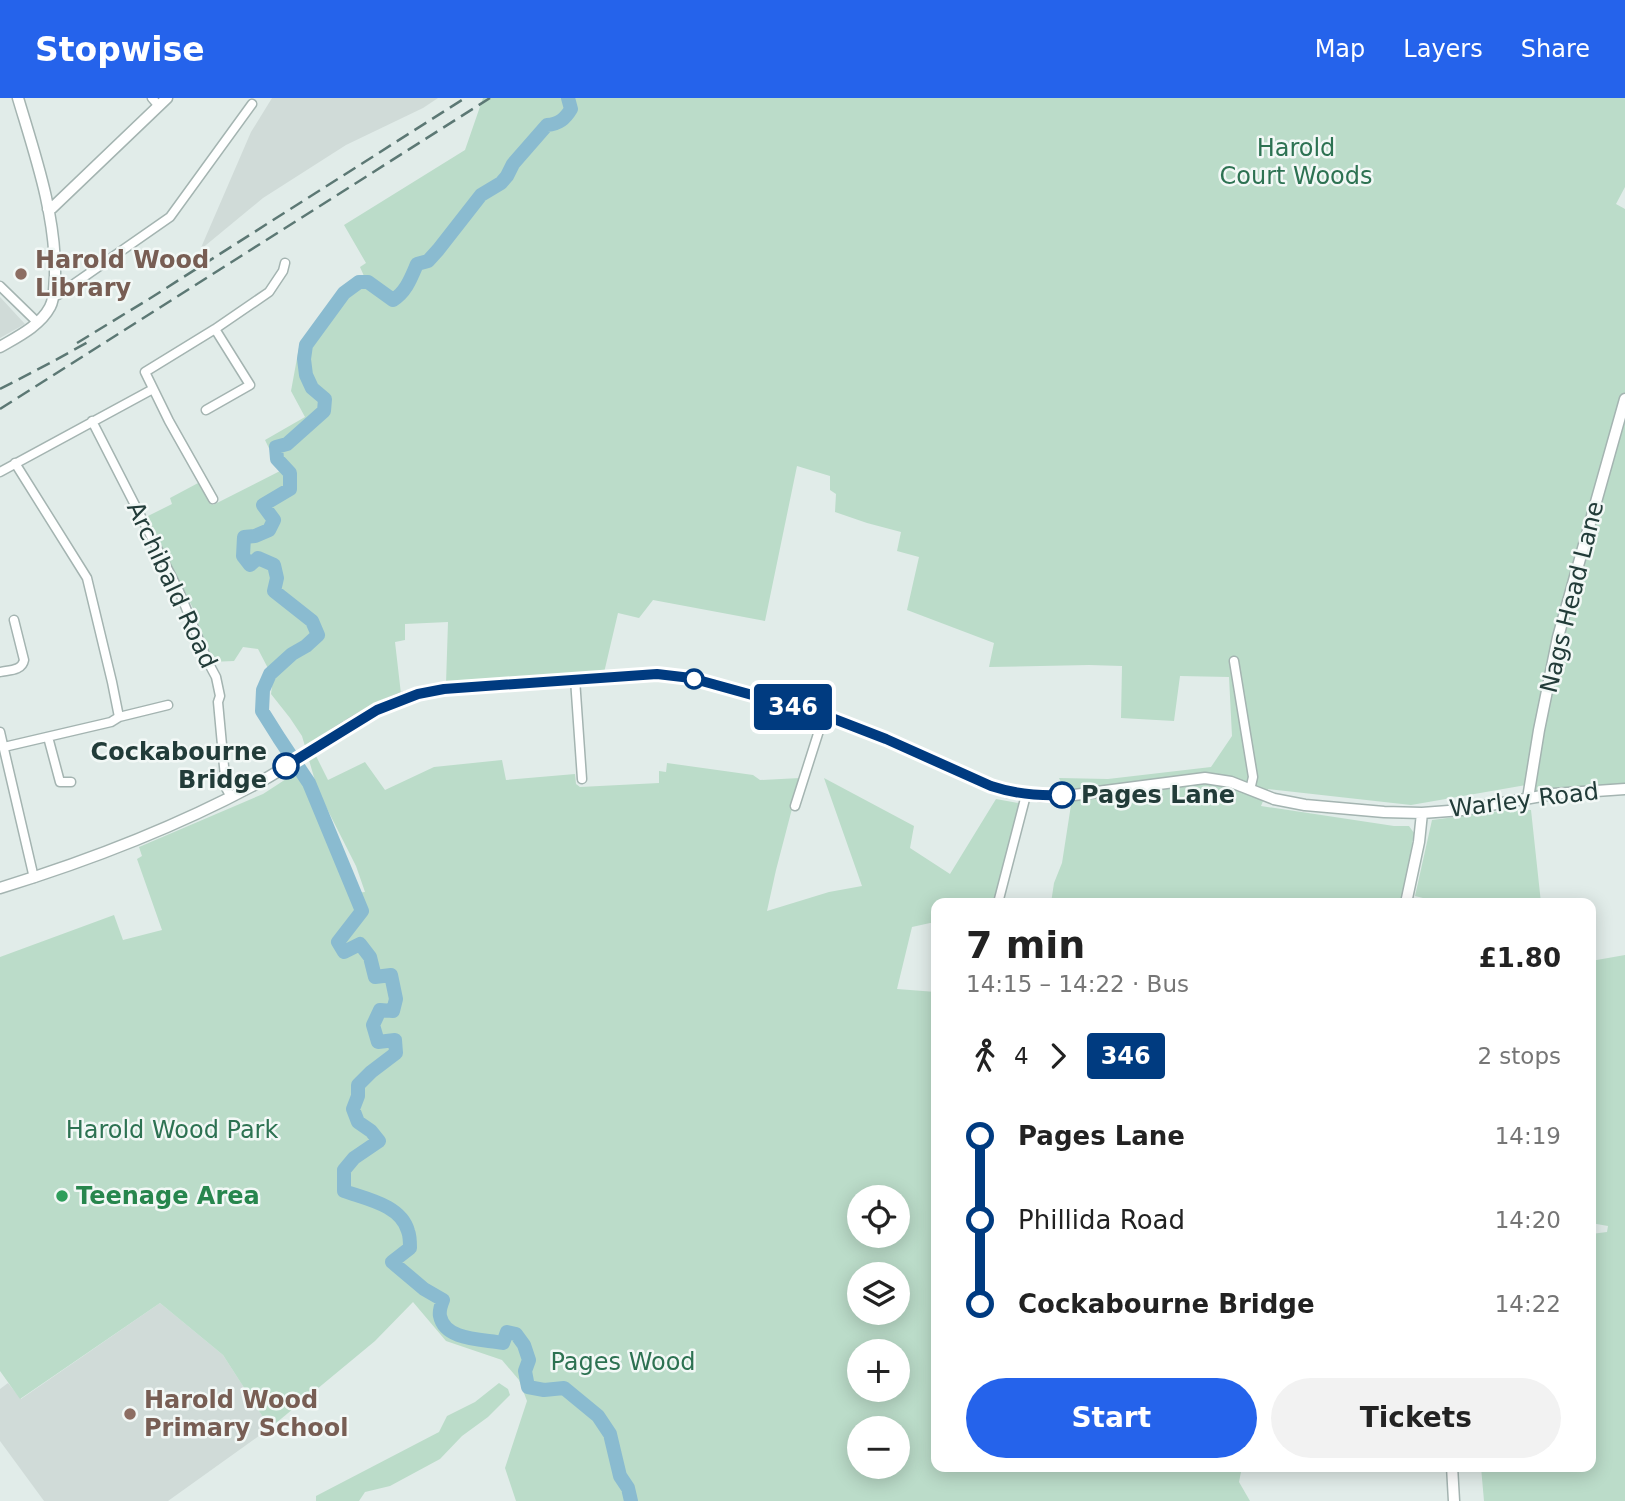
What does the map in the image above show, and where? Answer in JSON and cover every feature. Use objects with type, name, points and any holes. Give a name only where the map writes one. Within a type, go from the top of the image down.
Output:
[{"type":"street","points":[[0,347],[37,322],[50,307],[54,295],[54,249],[48,209],[18,98]]},
{"type":"street","points":[[48,209],[159,101]]},
{"type":"street","points":[[54,295],[170,217],[253,104]]},
{"type":"street","points":[[213,499],[145,372],[270,292],[285,263]]},
{"type":"street","points":[[0,286],[37,322]]},
{"type":"street","points":[[206,410],[250,385],[215,329]]},
{"type":"street","points":[[0,471],[153,389]]},
{"type":"street","name":"Nags Head Lane","points":[[1528,798],[1558,637],[1625,399]]},
{"type":"street","name":"Archibald Road","points":[[92,421],[179,591],[216,677],[220,696],[226,788],[231,797]]},
{"type":"street","points":[[15,463],[87,578],[119,717]]},
{"type":"street","points":[[0,672],[20,668],[23,664],[14,620]]},
{"type":"street","points":[[1234,661],[1253,777],[1250,790]]},
{"type":"street","name":"Warley Road","points":[[0,888],[127,845],[231,797],[279,771],[377,710],[418,694],[444,689],[657,674],[711,683],[824,715],[886,739],[991,786],[1027,795],[1074,795],[1205,778],[1231,782],[1274,799],[1305,805],[1422,813],[1462,810],[1579,791],[1625,789]]},
{"type":"street","points":[[575,679],[582,779]]},
{"type":"street","points":[[4,747],[111,722],[119,717],[167,705]]},
{"type":"street","points":[[795,806],[824,715]]},
{"type":"street","points":[[0,732],[34,878]]},
{"type":"street","points":[[48,737],[60,782],[71,782]]},
{"type":"street","points":[[999,898],[1027,795]]},
{"type":"street","points":[[1407,898],[1422,813]]},
{"type":"street","points":[[1452,1472],[1454,1501]]},
{"type":"shaded area","points":[[272,98],[438,98],[346,145],[263,198],[200,250],[251,132]]},
{"type":"shaded area","points":[[0,297],[25,324],[0,338]]},
{"type":"shaded area","name":"Harold Wood Primary School","points":[[160,1303],[223,1355],[270,1428],[168,1501],[44,1501],[0,1441],[0,1389],[8,1383],[21,1399]]},
{"type":"green space","points":[[483,98],[1625,98],[1625,187],[1616,204],[1625,209],[1625,791],[1528,798],[1531,784],[1411,805],[1268,789],[1261,806],[1409,826],[1414,833],[1403,898],[1052,898],[1062,863],[1071,805],[1059,778],[1108,779],[1211,767],[1232,736],[1229,677],[1180,676],[1174,721],[1121,718],[1122,666],[989,667],[994,643],[907,610],[919,557],[897,551],[901,532],[835,512],[836,494],[830,490],[830,476],[797,466],[765,621],[653,600],[639,618],[618,613],[603,677],[545,677],[446,684],[448,622],[405,624],[405,640],[395,642],[401,694],[343,721],[348,737],[316,756],[328,780],[365,762],[385,790],[434,767],[502,760],[506,780],[575,774],[576,784],[580,787],[659,783],[659,771],[666,772],[667,763],[753,775],[760,780],[800,778],[767,911],[829,892],[862,886],[824,778],[914,826],[910,848],[950,874],[996,799],[1024,804],[999,898],[931,898],[931,923],[912,927],[897,989],[931,992],[931,1472],[1241,1472],[1239,1482],[1250,1501],[516,1501],[505,1468],[527,1401],[519,1380],[502,1360],[446,1341],[413,1302],[375,1341],[270,1428],[223,1355],[160,1303],[20,1399],[0,1371],[0,957],[114,915],[123,940],[162,930],[137,859],[142,856],[139,847],[263,794],[300,770],[309,783],[354,893],[365,892],[356,866],[318,791],[302,736],[271,694],[273,678],[258,649],[243,647],[234,661],[210,662],[202,644],[197,616],[146,517],[172,504],[170,498],[200,482],[213,505],[280,471],[265,440],[305,417],[291,391],[300,342],[345,288],[364,276],[360,267],[366,263],[344,225],[465,150]]},
{"type":"green space","points":[[1516,809],[1531,810],[1540,898],[1415,896],[1432,820]]},
{"type":"green space","points":[[1625,955],[1625,1501],[1484,1501],[1481,1472],[1596,1472],[1596,1233],[1607,1232],[1608,1226],[1596,1224],[1596,960]]},
{"type":"green space","points":[[499,1383],[508,1389],[510,1395],[488,1417],[462,1436],[440,1459],[390,1486],[365,1492],[359,1501],[316,1501],[316,1496],[439,1432],[447,1416],[475,1402]]},
{"type":"waterway","points":[[568,98],[571,109],[566,116],[547,125],[513,164],[501,183],[481,195],[428,261],[417,264],[408,284],[398,297],[393,300],[368,282],[359,282],[344,293],[306,345],[306,375],[312,388],[325,399],[324,411],[287,444],[276,447],[277,459],[290,473],[290,489],[263,505],[274,520],[269,530],[244,537],[243,556],[250,565],[258,558],[274,565],[277,578],[274,591],[312,621],[318,635],[270,674],[263,690],[262,711],[309,783],[362,911],[338,942],[344,952],[360,944],[370,957],[375,977],[391,975],[396,999],[393,1011],[380,1010],[373,1025],[378,1042],[395,1040],[396,1053],[358,1085],[358,1096],[353,1109],[358,1122],[379,1141],[354,1158],[344,1170],[344,1191],[382,1204],[404,1222],[410,1248],[392,1262],[424,1289],[443,1300],[440,1316],[449,1330],[466,1337],[503,1343],[507,1332],[516,1334],[524,1345],[529,1360],[525,1371],[528,1387],[544,1390],[564,1388],[598,1416],[610,1434],[620,1476],[628,1488],[631,1501]]},
{"type":"railway","points":[[77,343],[465,98]]},
{"type":"railway","points":[[0,409],[490,98]]},
{"type":"railway","points":[[0,389],[88,342]]},
{"type":"bus line","name":"346","points":[[286,766],[377,710],[418,694],[444,689],[657,674],[691,678],[824,715],[1008,792],[1041,796],[1062,795]]},
{"type":"place","name":"Harold Wood Library","points":[[21,274]]},
{"type":"place","name":"Cockabourne Bridge","points":[[286,766]]},
{"type":"place","name":"Pages Lane","points":[[1062,795]]},
{"type":"place","name":"Teenage Area","points":[[62,1196]]},
{"type":"place","name":"Harold Wood Primary School","points":[[130,1414]]},
{"type":"park label","name":"Harold Court Woods","points":[[1296,162]]},
{"type":"park label","name":"Harold Wood Park","points":[[172,1130]]},
{"type":"park label","name":"Pages Wood","points":[[623,1362]]}]
